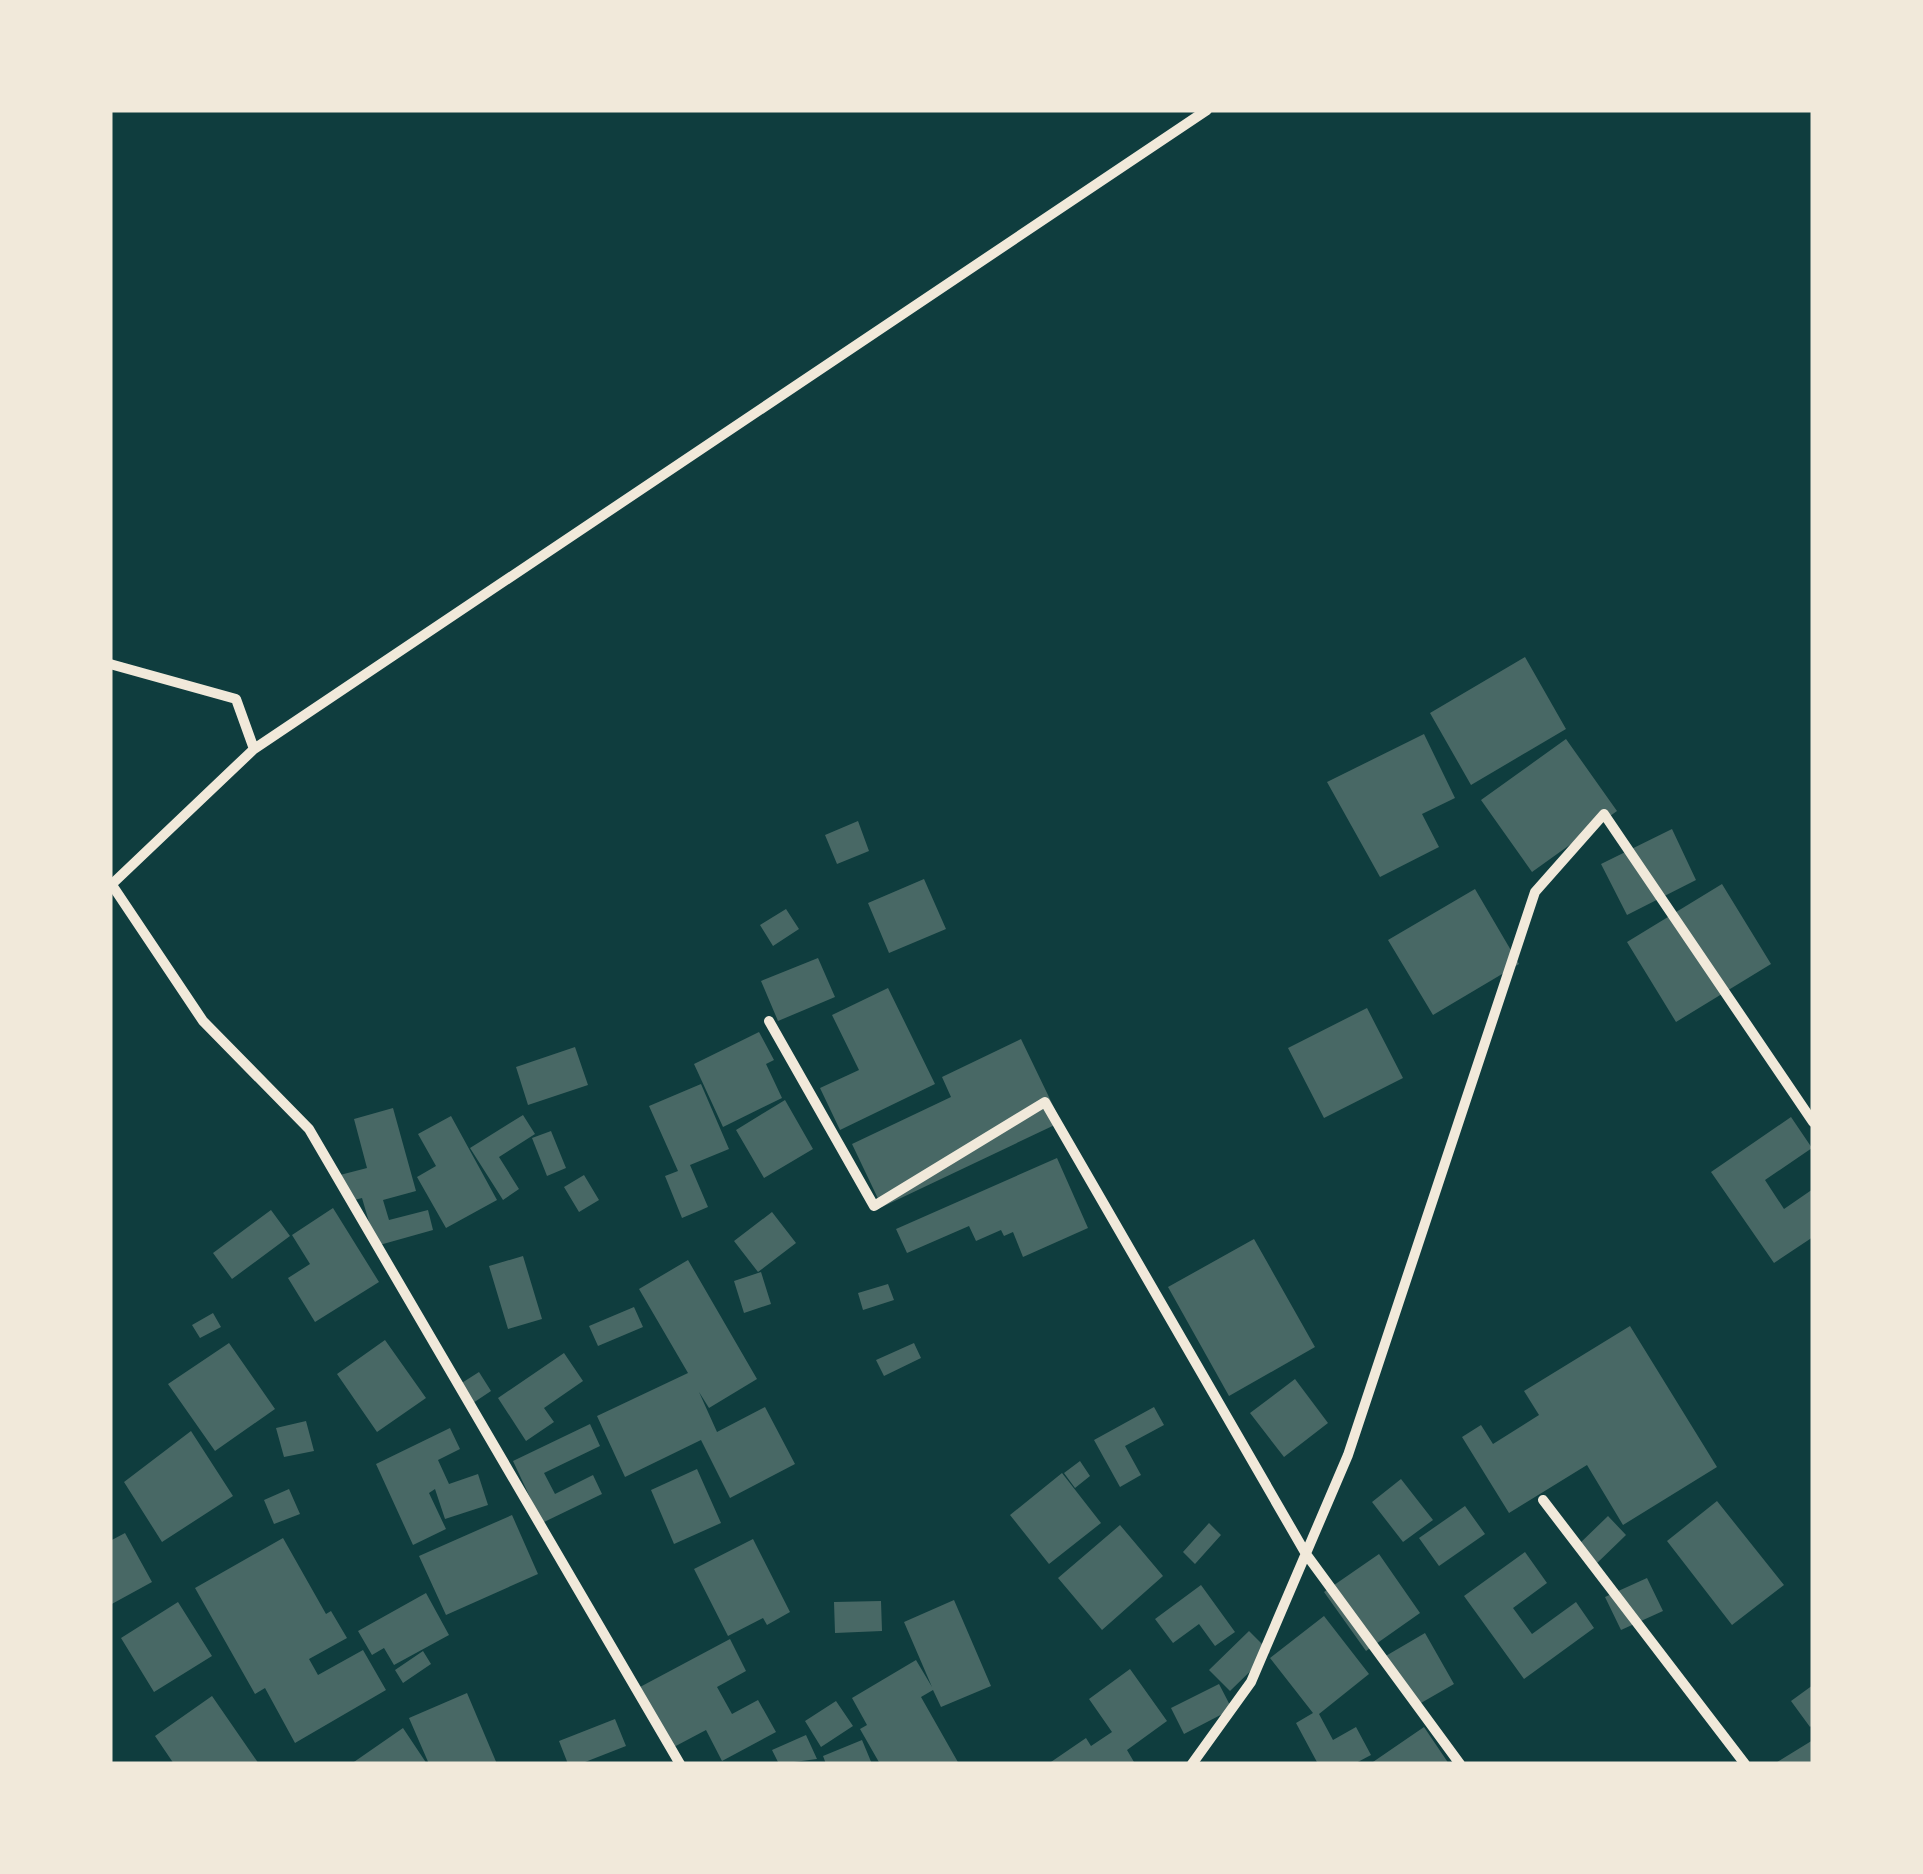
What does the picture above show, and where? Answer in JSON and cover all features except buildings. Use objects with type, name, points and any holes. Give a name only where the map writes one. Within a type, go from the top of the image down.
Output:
[{"type":"street","points":[[680,1764],[309,1130],[203,1021],[111,886],[254,749],[1208,110]]},
{"type":"street","points":[[110,664],[236,699],[254,749]]},
{"type":"street","points":[[1192,1764],[1251,1682],[1348,1455],[1535,892],[1604,814],[1813,1122]]},
{"type":"street","points":[[769,1021],[874,1206],[1046,1102],[1306,1554],[1460,1764]]},
{"type":"street","points":[[1543,1500],[1744,1764]]}]
